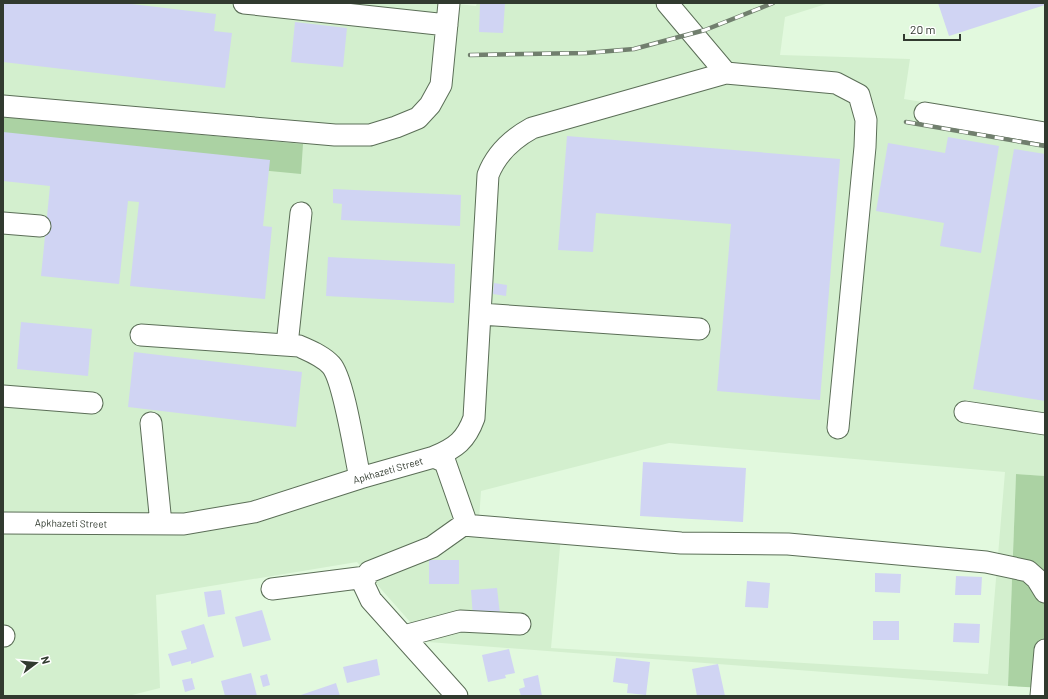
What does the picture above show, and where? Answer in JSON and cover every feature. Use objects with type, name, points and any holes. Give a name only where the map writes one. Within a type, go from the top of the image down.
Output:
[{"type":"street","points":[[244,3],[447,25]]},
{"type":"street","points":[[3,106],[335,135],[370,135],[396,128],[418,118],[430,105],[441,85],[449,3]]},
{"type":"street","points":[[667,3],[726,73]]},
{"type":"street","points":[[434,457],[450,451],[460,442],[469,432],[474,418],[488,176],[492,164],[503,150],[518,136],[532,128],[726,73],[836,83],[859,95],[866,120],[866,147],[838,428]]},
{"type":"street","points":[[925,113],[1045,133]]},
{"type":"street","points":[[287,345],[301,213]]},
{"type":"street","points":[[3,227],[40,226]]},
{"type":"street","points":[[480,314],[699,329]]},
{"type":"street","points":[[141,335],[299,346],[318,355],[332,365],[341,385],[360,478]]},
{"type":"street","points":[[3,396],[92,403]]},
{"type":"street","points":[[965,412],[1045,424]]},
{"type":"street","points":[[151,423],[161,524]]},
{"type":"street","name":"Apkhazeti Street","points":[[3,522],[184,524],[254,512],[360,478],[434,457],[445,462],[464,519],[463,525]]},
{"type":"street","points":[[457,696],[371,600],[363,583],[369,572],[432,547],[463,525],[681,543],[788,544],[986,562],[1028,571],[1037,579],[1045,592]]},
{"type":"street","points":[[272,589],[366,577]]},
{"type":"street","points":[[404,636],[460,621],[520,624]]},
{"type":"street","points":[[1041,696],[1045,650]]},
{"type":"shaded area","points":[[3,3],[449,3],[476,6],[477,3],[829,3],[785,17],[780,55],[910,59],[904,99],[1045,122],[1045,476],[1016,474],[1008,686],[428,642],[357,562],[156,595],[160,688],[128,696],[3,696],[3,146],[303,144],[3,117]],"holes":[[[669,443],[1005,472],[988,674],[551,648],[561,536],[478,535],[481,491]]]},
{"type":"shaded area","points":[[3,117],[303,144],[301,174],[3,146]]},
{"type":"shaded area","points":[[1016,474],[1045,476],[1045,688],[1008,686]]},
{"type":"building","points":[[3,3],[123,3],[216,14],[214,31],[232,33],[225,88],[3,62]]},
{"type":"building","points":[[480,3],[505,3],[503,33],[479,32]]},
{"type":"building","points":[[938,3],[1045,3],[1045,5],[949,36]]},
{"type":"building","points":[[295,22],[347,28],[343,67],[291,62]]},
{"type":"building","points":[[3,132],[270,160],[263,226],[272,227],[265,299],[130,286],[139,202],[128,201],[119,284],[41,276],[50,186],[3,181]]},
{"type":"building","points":[[567,136],[840,159],[820,400],[717,391],[731,224],[596,213],[593,252],[558,250]]},
{"type":"building","points":[[948,137],[999,146],[981,253],[940,246],[944,223],[876,211],[888,143],[945,153]]},
{"type":"building","points":[[1014,149],[1045,154],[1045,401],[973,389]]},
{"type":"building","points":[[333,189],[461,195],[460,226],[341,220],[342,204],[333,203]]},
{"type":"building","points":[[328,257],[455,264],[454,303],[326,296]]},
{"type":"building","points":[[494,283],[507,285],[506,296],[493,294]]},
{"type":"building","points":[[21,322],[92,329],[88,376],[17,369]]},
{"type":"building","points":[[134,352],[302,372],[296,427],[128,407]]},
{"type":"building","points":[[643,462],[746,468],[743,522],[640,516]]},
{"type":"building","points":[[429,560],[459,560],[459,584],[429,584]]},
{"type":"building","points":[[875,573],[901,574],[900,593],[875,592]]},
{"type":"building","points":[[956,576],[982,577],[981,595],[955,595]]},
{"type":"building","points":[[747,581],[770,583],[768,608],[745,607]]},
{"type":"building","points":[[497,588],[500,614],[473,617],[471,590]]},
{"type":"building","points":[[221,590],[225,614],[208,617],[204,592]]},
{"type":"building","points":[[262,610],[271,640],[243,647],[235,617]]},
{"type":"building","points":[[873,621],[899,621],[899,640],[873,640]]},
{"type":"building","points":[[954,623],[980,624],[979,643],[953,642]]},
{"type":"building","points":[[204,624],[214,657],[191,664],[191,661],[172,666],[168,654],[187,649],[181,631]]},
{"type":"building","points":[[509,649],[515,673],[505,675],[506,678],[488,682],[482,655]]},
{"type":"building","points":[[616,658],[650,662],[646,695],[627,693],[628,684],[613,682]]},
{"type":"building","points":[[377,659],[380,675],[347,683],[343,667]]},
{"type":"building","points":[[718,664],[725,696],[697,696],[692,669]]},
{"type":"building","points":[[251,673],[257,696],[225,696],[221,681]]},
{"type":"building","points":[[267,674],[270,685],[263,687],[260,676]]},
{"type":"building","points":[[538,675],[542,696],[521,696],[519,689],[525,687],[523,679]]},
{"type":"building","points":[[192,678],[195,689],[185,692],[182,680]]},
{"type":"building","points":[[336,683],[340,696],[298,696]]},
{"type":"railway","points":[[470,55],[586,53],[634,49],[705,30],[773,3]]},
{"type":"railway","points":[[906,122],[1045,146]]}]
